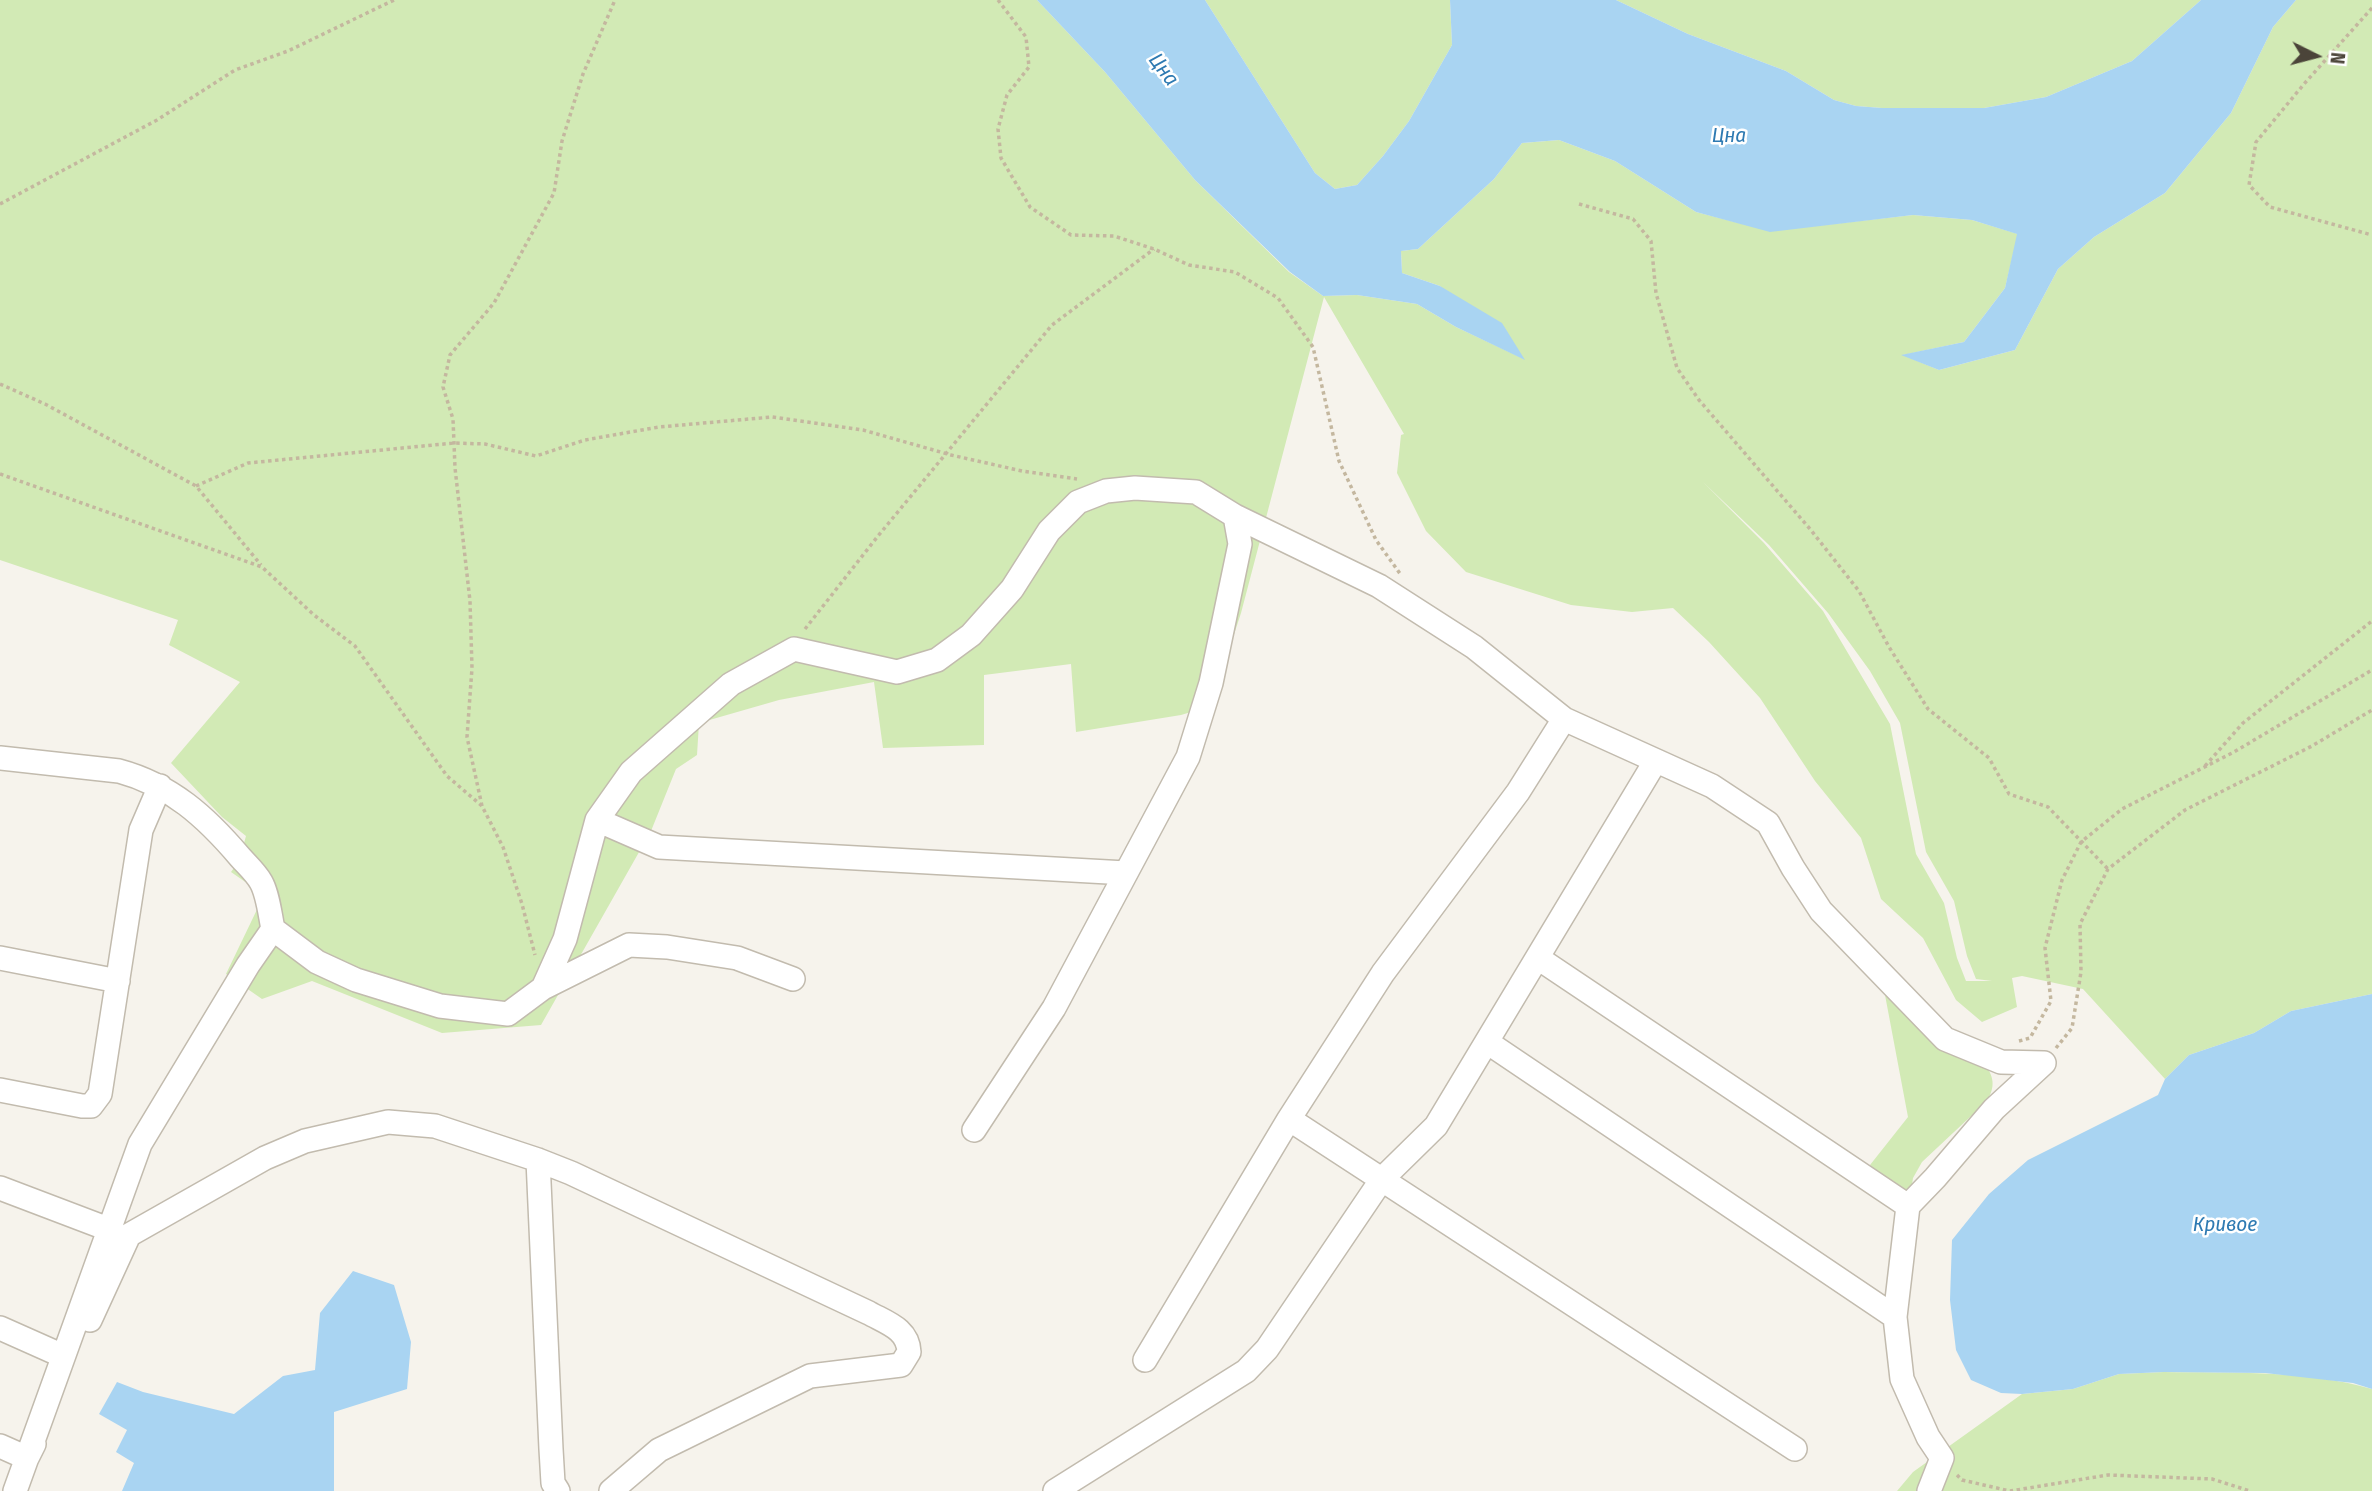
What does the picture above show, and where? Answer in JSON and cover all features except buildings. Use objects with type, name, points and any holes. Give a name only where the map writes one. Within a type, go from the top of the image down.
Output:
[{"type":"street","points":[[543,988],[565,939],[597,820],[631,772],[731,684],[794,649],[897,672],[937,660],[971,635],[1004,598],[1049,531],[1078,502],[1106,491],[1135,488],[1196,492],[1235,516],[1379,586],[1474,647],[1564,719],[1712,786],[1768,823],[1821,911],[1945,1039],[2001,1062],[2044,1063]]},
{"type":"street","points":[[974,1130],[1054,1008],[1188,757],[1211,683],[1241,544],[1235,516]]},
{"type":"street","points":[[1145,1360],[1289,1119],[1384,973],[1518,792],[1564,719]]},
{"type":"street","points":[[0,758],[119,771],[160,786],[186,802],[219,833],[262,883],[273,929],[317,962],[356,980],[440,1006],[508,1014],[543,988],[629,945],[667,947],[737,958],[793,979]]},
{"type":"street","points":[[1055,1491],[1246,1371],[1267,1349],[1382,1179],[1436,1126],[1655,762]]},
{"type":"street","points":[[0,1090],[82,1106],[91,1106],[97,1101],[141,830],[160,786]]},
{"type":"street","points":[[597,820],[659,847],[1126,873]]},
{"type":"street","points":[[15,1491],[140,1143],[248,965],[273,929]]},
{"type":"street","points":[[0,958],[118,981]]},
{"type":"street","points":[[1538,958],[1908,1206]]},
{"type":"street","points":[[1487,1042],[1895,1317]]},
{"type":"street","points":[[1929,1491],[1942,1458],[1928,1437],[1902,1379],[1895,1317],[1908,1206],[1994,1109],[2044,1063]]},
{"type":"street","points":[[1289,1119],[1795,1449]]},
{"type":"street","points":[[27,1458],[129,1235],[265,1158],[305,1141],[388,1122],[435,1126],[538,1160],[901,1330],[909,1352],[901,1365],[810,1376],[659,1450],[611,1491]]},
{"type":"street","points":[[538,1160],[551,1449],[554,1483],[558,1491]]},
{"type":"street","points":[[0,1188],[108,1229]]},
{"type":"street","points":[[0,1328],[63,1356]]},
{"type":"street","points":[[0,1446],[27,1458]]},
{"type":"path","points":[[0,204],[157,120],[235,70],[288,51],[394,0]]},
{"type":"path","points":[[543,988],[522,904],[503,847],[482,807],[467,737],[472,668],[470,601],[453,419],[443,387],[450,355],[494,303],[554,193],[562,141],[583,74],[615,0]]},
{"type":"path","points":[[998,0],[1026,37],[1029,66],[1007,95],[998,129],[1001,158],[1030,207],[1071,235],[1114,236],[1154,249],[1189,265],[1236,272],[1278,298],[1313,347],[1339,461],[1376,540],[1408,585]]},
{"type":"path","points":[[2372,8],[2256,142],[2249,186],[2270,207],[2372,235]]},
{"type":"path","points":[[1579,204],[1633,219],[1651,241],[1656,293],[1677,368],[1699,400],[1810,529],[1859,591],[1889,647],[1928,709],[1990,758],[2010,794],[2048,807],[2108,869]]},
{"type":"path","points":[[794,649],[804,631],[869,547],[1052,326],[1154,249]]},
{"type":"path","points":[[0,384],[45,404],[196,486],[262,567],[314,615],[355,646],[447,776],[482,807]]},
{"type":"path","points":[[196,486],[248,464],[454,443],[485,444],[536,456],[585,440],[659,428],[772,417],[863,430],[946,454],[1022,471],[1085,480]]},
{"type":"path","points":[[0,474],[262,567]]},
{"type":"path","points":[[2203,767],[2243,723],[2372,621]]},
{"type":"path","points":[[2017,1042],[2030,1038],[2051,1001],[2045,948],[2062,880],[2081,842],[2122,809],[2234,752],[2372,670]]},
{"type":"path","points":[[2044,1063],[2072,1028],[2081,972],[2080,924],[2108,869],[2185,810],[2312,746],[2372,710]]},
{"type":"path","points":[[1942,1458],[1962,1480],[2010,1491],[2108,1475],[2213,1479],[2250,1491]]},
{"type":"green space","points":[[0,0],[1037,0],[1105,72],[1195,180],[1289,272],[1323,296],[1357,295],[1417,304],[1456,327],[1524,359],[1440,286],[1402,273],[1401,251],[1418,249],[1494,179],[1522,143],[1559,140],[1615,161],[1696,212],[1770,231],[1913,215],[1972,220],[2018,234],[2005,288],[1964,342],[1903,355],[1939,370],[2015,350],[2058,269],[2094,237],[2165,193],[2231,113],[2273,27],[2296,0],[2372,0],[2372,994],[2291,1011],[2254,1033],[2189,1055],[2165,1079],[2083,989],[2022,976],[2012,978],[2017,1007],[1982,1022],[1956,1000],[1923,938],[1881,899],[1861,838],[1815,781],[1760,698],[1709,642],[1673,608],[1632,612],[1571,605],[1466,572],[1426,531],[1397,473],[1401,435],[1404,434],[1324,297],[1241,613],[1209,711],[1201,709],[1181,715],[1076,732],[1071,664],[984,675],[984,745],[883,748],[874,682],[779,700],[699,723],[697,755],[676,769],[651,831],[541,1025],[442,1033],[312,981],[262,999],[226,974],[264,895],[231,872],[239,861],[246,836],[222,817],[171,763],[240,682],[169,645],[178,620],[0,560]],"holes":[[[1703,482],[1769,545],[1828,613],[1870,671],[1900,723],[1926,852],[1954,901],[1967,956],[1976,979],[1992,981],[1966,981],[1957,958],[1944,903],[1916,854],[1890,724],[1823,611],[1764,543]]]},
{"type":"green space","points":[[1205,0],[1450,0],[1452,45],[1409,121],[1383,156],[1357,185],[1335,189],[1315,173]]},
{"type":"green space","points":[[1616,0],[2201,0],[2132,61],[2046,97],[1984,108],[1882,108],[1856,106],[1834,100],[1786,71],[1688,34]]},
{"type":"green space","points":[[1882,979],[1982,1061],[1992,1081],[1991,1092],[1985,1103],[1922,1162],[1913,1178],[1909,1205],[1899,1202],[1870,1165],[1908,1117]]},
{"type":"green space","points":[[2164,1372],[2321,1378],[2372,1389],[2372,1491],[1897,1491],[1913,1472],[2022,1394],[2073,1389],[2119,1374]]},
{"type":"water","name":"Цна","points":[[1037,0],[1205,0],[1315,173],[1335,189],[1357,185],[1409,121],[1452,45],[1450,0],[1616,0],[1688,34],[1786,71],[1834,100],[1856,106],[1882,108],[1984,108],[2046,97],[2132,61],[2201,0],[2296,0],[2273,27],[2231,113],[2165,193],[2094,237],[2058,269],[2015,350],[1939,370],[1901,355],[1964,342],[2005,288],[2017,234],[1972,220],[1913,215],[1770,232],[1696,212],[1615,161],[1559,140],[1522,143],[1494,179],[1418,249],[1401,251],[1402,273],[1440,286],[1502,323],[1525,360],[1456,327],[1417,304],[1357,295],[1323,296],[1290,272],[1195,180],[1105,72]]},
{"type":"water","name":"Кривое","points":[[2372,994],[2372,1389],[2353,1383],[2265,1373],[2119,1374],[2073,1389],[2022,1394],[2001,1393],[1971,1380],[1956,1350],[1950,1300],[1952,1240],[1989,1194],[2028,1160],[2158,1095],[2165,1079],[2189,1055],[2254,1033],[2291,1011]]},
{"type":"water","points":[[353,1271],[394,1285],[411,1342],[407,1389],[334,1412],[334,1491],[122,1491],[134,1463],[116,1452],[127,1430],[99,1414],[117,1382],[143,1392],[234,1414],[283,1376],[315,1370],[320,1313]]}]
